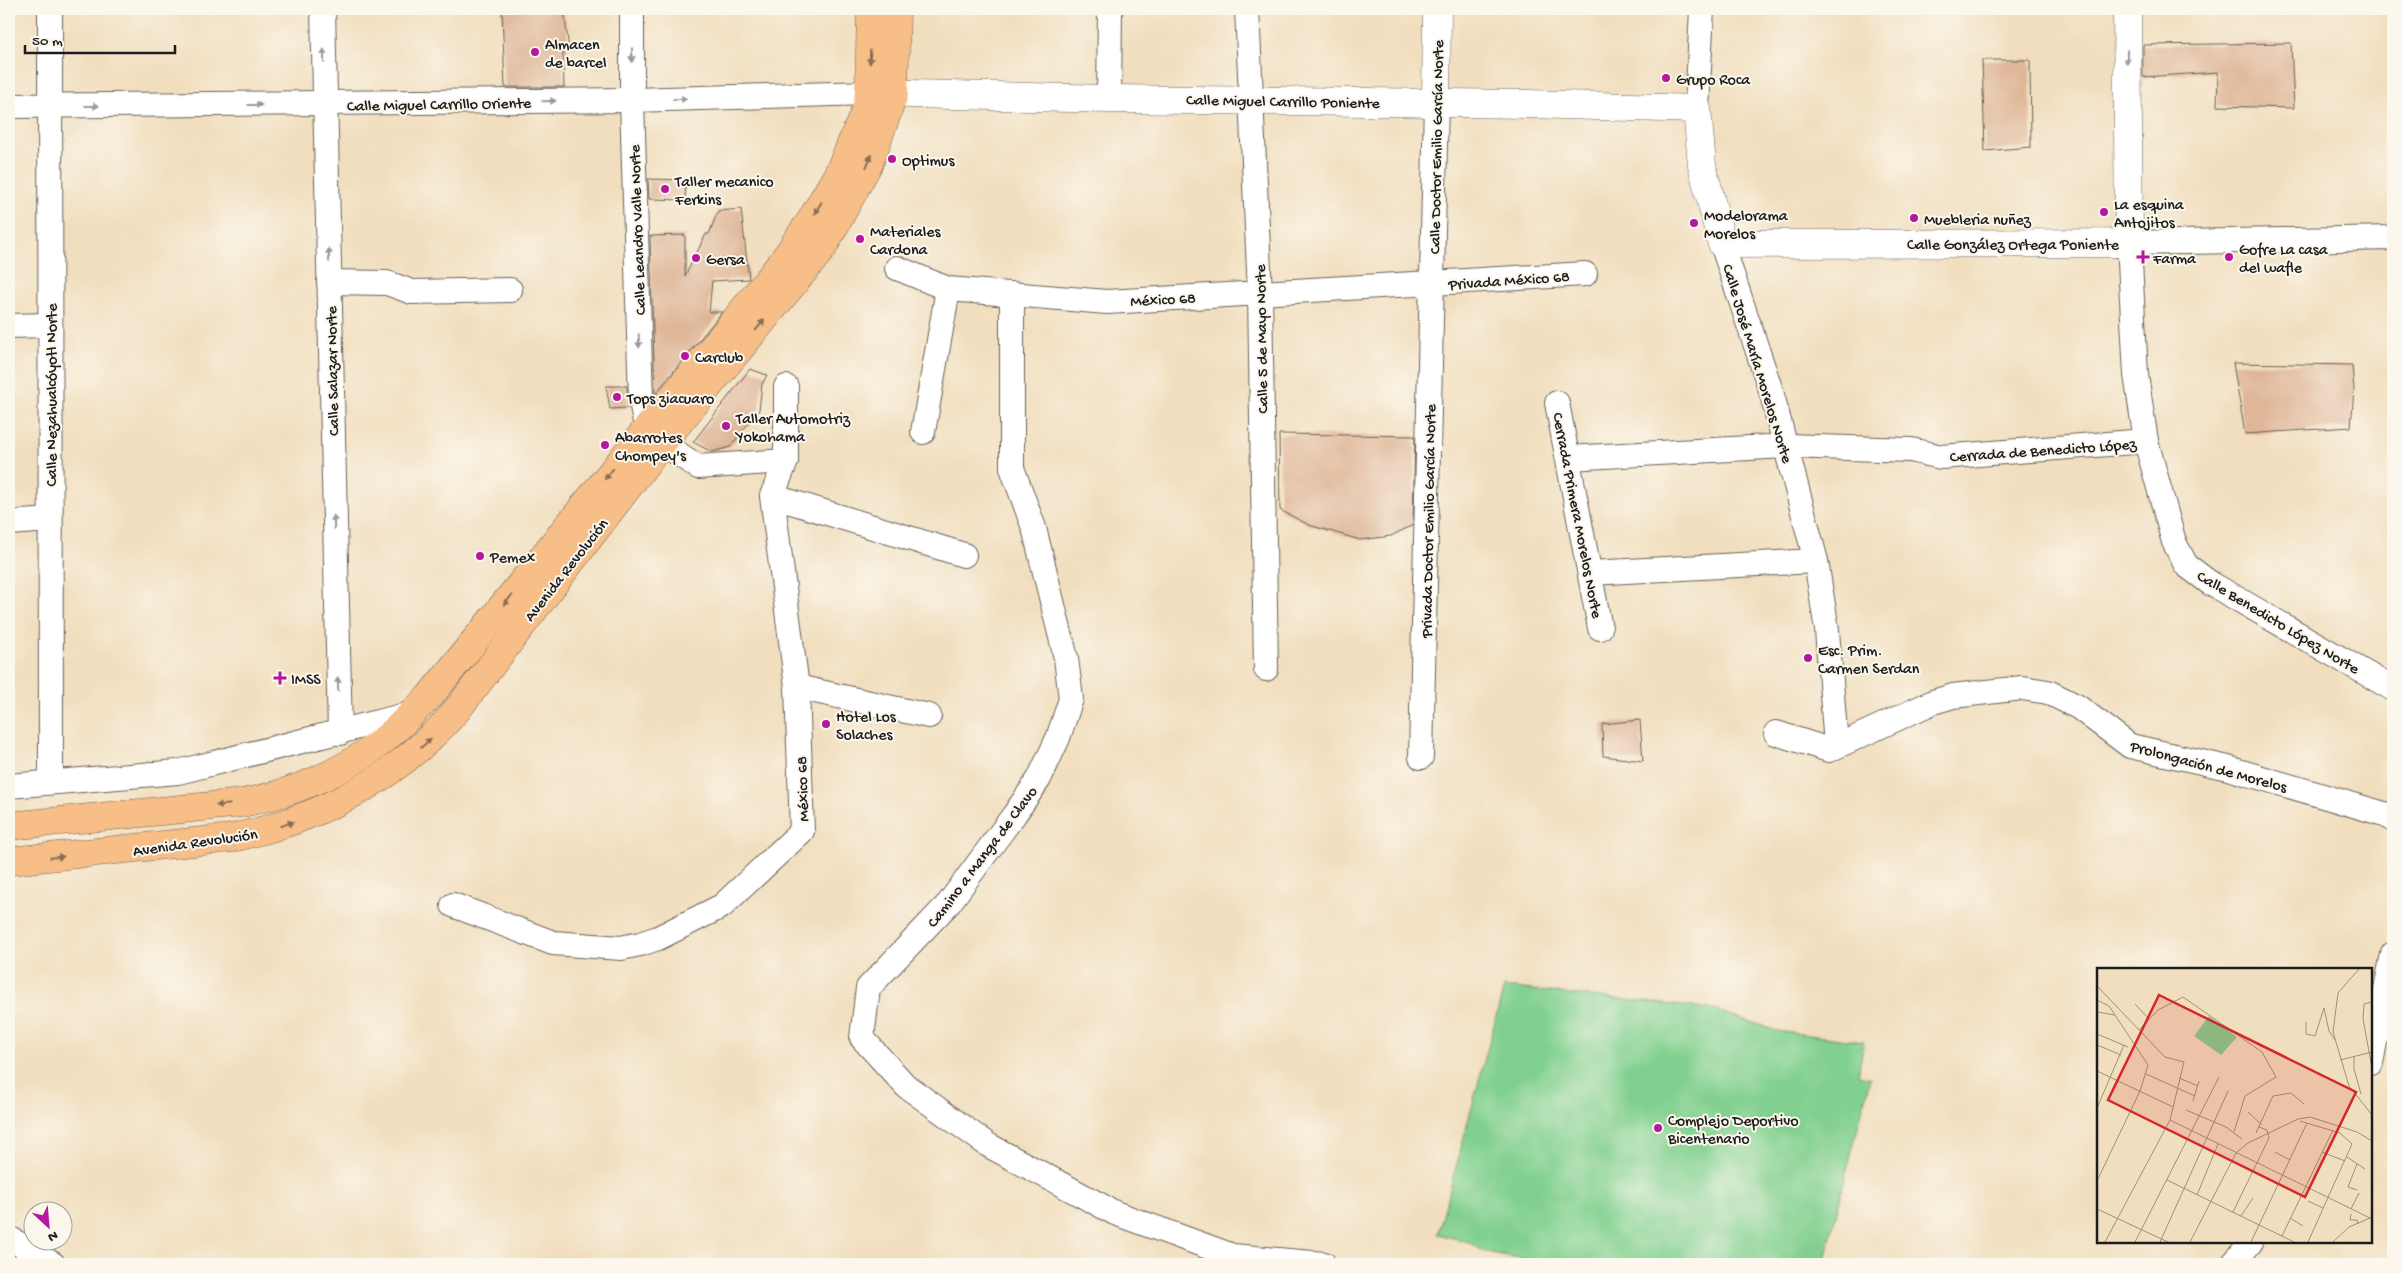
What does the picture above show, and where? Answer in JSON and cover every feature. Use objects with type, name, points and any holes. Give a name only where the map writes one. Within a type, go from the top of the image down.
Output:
[{"type":"main road","name":"Avenida Revolución","points":[[870,9],[882,94]]},
{"type":"main road","name":"Avenida Revolución","points":[[9,861],[113,852],[232,838],[263,832],[287,825],[337,804],[385,776],[425,745],[457,710],[811,220],[840,170],[866,109],[882,94],[896,9]]},
{"type":"main road","name":"Avenida Revolución","points":[[9,826],[242,803],[267,798],[311,782],[351,762],[381,742],[428,697],[504,605],[654,435]]},
{"type":"street","name":"Calle Nezahualcóyotl Norte","points":[[50,9],[51,782]]},
{"type":"street","name":"Calle Salazar Norte","points":[[323,9],[340,733]]},
{"type":"street","name":"Calle Leandro Valle Norte","points":[[632,9],[632,100],[641,400],[654,435]]},
{"type":"street","points":[[1109,99],[1110,9]]},
{"type":"street","name":"Calle 5 de Mayo Norte","points":[[1246,9],[1260,293],[1266,669]]},
{"type":"street","name":"Calle Doctor Emilio García Norte","points":[[1432,284],[1437,9]]},
{"type":"street","name":"Calle José María Morelos Norte","points":[[1702,9],[1698,109],[1702,165],[1722,244],[1772,391],[1816,562],[1827,630],[1836,746]]},
{"type":"street","name":"Calle Benedicto López Norte","points":[[2127,9],[2129,243],[2136,375],[2146,441],[2174,542],[2186,565],[2210,583],[2393,689]]},
{"type":"street","name":"Calle Miguel Carrillo Oriente","points":[[9,106],[632,100],[882,94]]},
{"type":"street","name":"Calle Miguel Carrillo Poniente","points":[[882,94],[1109,99],[1436,102],[1698,109]]},
{"type":"street","name":"Calle González Ortega Poniente","points":[[1722,244],[2129,243],[2393,238]]},
{"type":"street","name":"México 68","points":[[898,268],[948,289],[1107,302],[1432,284]]},
{"type":"street","name":"Privada México 68","points":[[1432,284],[1585,274]]},
{"type":"street","points":[[329,282],[387,283],[412,292],[510,290]]},
{"type":"street","name":"Privada Doctor Emilio García Norte","points":[[1421,757],[1432,284]]},
{"type":"street","points":[[923,432],[948,289]]},
{"type":"street","name":"Camino a Manga de Clavo","points":[[1012,294],[1012,468],[1036,536],[1066,658],[1071,699],[1058,738],[1039,779],[1014,815],[948,903],[868,988],[862,1038],[906,1086],[988,1145],[1115,1213],[1233,1256],[1324,1264]]},
{"type":"street","points":[[9,326],[49,325]]},
{"type":"street","name":"México 68","points":[[453,905],[553,943],[622,948],[658,938],[722,906],[802,831],[797,687],[772,496],[786,461],[786,386]]},
{"type":"street","name":"Cerrada Primera Morelos Norte","points":[[1557,403],[1600,628]]},
{"type":"street","points":[[654,435],[698,467],[786,461]]},
{"type":"street","name":"Cerrada de Benedicto López","points":[[1568,458],[1787,446],[1911,450],[1941,456],[2146,441]]},
{"type":"street","points":[[772,496],[964,555]]},
{"type":"street","points":[[9,522],[50,520]]},
{"type":"street","points":[[1590,573],[1816,562]]},
{"type":"street","points":[[797,687],[929,716]]},
{"type":"street","name":"Prolongación de Morelos","points":[[1836,746],[1933,702],[1953,696],[2022,688],[2048,692],[2078,707],[2130,746],[2228,768],[2384,814],[2393,820]]},
{"type":"street","points":[[9,786],[178,772],[410,714]]},
{"type":"street","points":[[1776,732],[1829,750],[1836,746]]},
{"type":"street","points":[[2372,1059],[2389,993],[2393,954]]},
{"type":"street","points":[[9,1238],[53,1264]]},
{"type":"street","points":[[2233,1264],[2250,1243]]},
{"type":"green space","name":"Complejo Deportivo Bicentenario","points":[[1504,987],[1712,1009],[1777,1031],[1864,1042],[1858,1075],[1870,1078],[1824,1264],[1552,1264],[1481,1251],[1469,1242],[1438,1234]]},
{"type":"building","name":"Almacen de barcel","points":[[502,9],[564,9],[569,50],[563,53],[564,87],[505,87]]},
{"type":"building","points":[[2291,43],[2294,108],[2217,106],[2218,72],[2143,77],[2143,45]]},
{"type":"building","points":[[1982,60],[2030,60],[2031,147],[1985,151]]},
{"type":"building","name":"Taller mecanico Ferkins","points":[[648,179],[686,180],[685,200],[649,199]]},
{"type":"building","points":[[741,209],[749,279],[712,281],[709,312],[722,312],[655,394],[650,236],[685,235],[685,276],[706,234],[709,234],[718,211]]},
{"type":"building","points":[[2233,363],[2352,365],[2354,389],[2351,427],[2245,434]]},
{"type":"building","name":"Taller Automotriz Yokohama","points":[[750,369],[767,375],[762,384],[759,410],[730,447],[712,452],[693,442]]},
{"type":"building","name":"Tops ziacuaro","points":[[606,386],[627,386],[628,408],[610,409]]},
{"type":"building","points":[[1279,434],[1415,436],[1413,525],[1391,536],[1360,540],[1309,525],[1280,510]]},
{"type":"building","points":[[1640,720],[1643,761],[1603,756],[1602,724]]},
{"type":"place","name":"Almacen de barcel","points":[[535,52]]},
{"type":"place","name":"Grupo Roca","points":[[1666,78]]},
{"type":"place","name":"Optimus","points":[[892,159]]},
{"type":"place","name":"Taller mecanico Ferkins","points":[[665,189]]},
{"type":"place","name":"La esquina Antojitos","points":[[2104,212]]},
{"type":"place","name":"Muebleria nuñez","points":[[1914,218]]},
{"type":"place","name":"Modelorama Morelos","points":[[1694,223]]},
{"type":"place","name":"Materiales Cardona","points":[[860,239]]},
{"type":"place","name":"Farma","points":[[2143,257]]},
{"type":"place","name":"Gofre La casa del wafle","points":[[2229,257]]},
{"type":"place","name":"Gersa","points":[[696,258]]},
{"type":"place","name":"Carclub","points":[[685,356]]},
{"type":"place","name":"Tops ziacuaro","points":[[617,397]]},
{"type":"place","name":"Taller Automotriz Yokohama","points":[[726,426]]},
{"type":"place","name":"Abarrotes Chompey's","points":[[605,445]]},
{"type":"place","name":"Pemex","points":[[480,556]]},
{"type":"place","name":"Esc. Prim. Carmen Serdan","points":[[1808,658]]},
{"type":"place","name":"IMSS","points":[[280,678]]},
{"type":"place","name":"Hotel Los Solaches","points":[[826,724]]},
{"type":"place","name":"Complejo Deportivo Bicentenario","points":[[1658,1128]]}]
